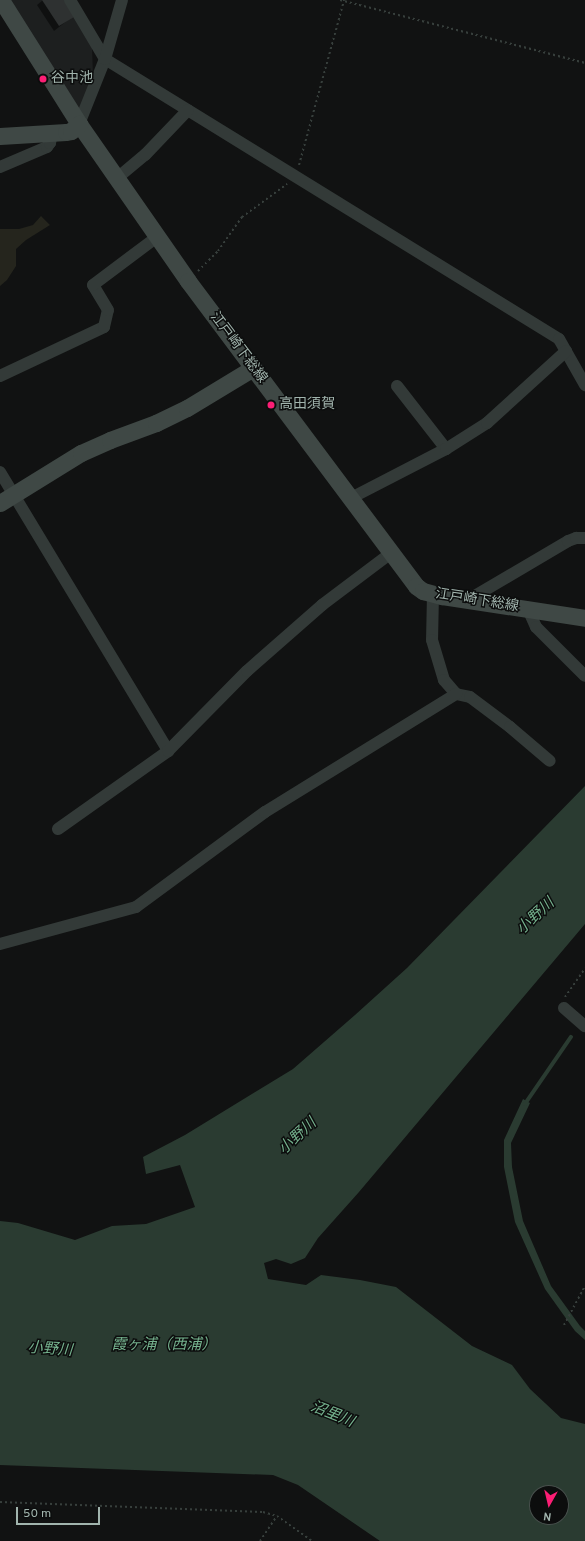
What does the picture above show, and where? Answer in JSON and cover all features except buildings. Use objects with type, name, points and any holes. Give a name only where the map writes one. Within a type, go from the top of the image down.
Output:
[{"type":"main road","name":"江戸崎下総線","points":[[1,0],[79,124],[188,281],[352,498],[416,586],[433,594],[585,618]]},
{"type":"main road","points":[[0,136],[71,132],[79,124]]},
{"type":"main road","points":[[7,499],[81,453],[110,440],[156,423],[187,408],[253,368]]},
{"type":"street","points":[[70,0],[105,59],[559,338],[585,385]]},
{"type":"street","points":[[79,124],[105,59],[122,0]]},
{"type":"street","points":[[116,179],[145,155],[188,110]]},
{"type":"street","points":[[0,167],[47,147],[50,143],[52,134]]},
{"type":"street","points":[[0,376],[104,327],[108,310],[93,285],[157,237]]},
{"type":"street","points":[[352,498],[446,449],[487,423],[566,351]]},
{"type":"street","points":[[397,386],[446,449]]},
{"type":"street","points":[[0,472],[7,499],[168,751]]},
{"type":"street","points":[[468,600],[568,541],[576,538],[585,538]]},
{"type":"street","points":[[58,829],[168,751],[247,671],[322,605],[391,553]]},
{"type":"street","points":[[433,594],[432,640],[444,680],[456,694],[470,697],[510,726],[550,761]]},
{"type":"street","points":[[528,609],[536,626],[585,676]]},
{"type":"street","points":[[0,944],[136,907],[265,812],[456,694]]},
{"type":"street","points":[[564,1008],[585,1026]]},
{"type":"path","points":[[340,0],[585,63]]},
{"type":"path","points":[[188,281],[218,250],[242,217],[296,177],[344,0]]},
{"type":"path","points":[[564,1008],[565,996],[585,968]]},
{"type":"path","points":[[564,1325],[585,1286]]},
{"type":"path","points":[[0,1502],[263,1512],[277,1516],[312,1541]]},
{"type":"path","points":[[260,1541],[277,1516]]},
{"type":"shaded area","points":[[6,0],[65,0],[92,45],[93,77],[79,114]]},
{"type":"shaded area","points":[[41,216],[50,225],[26,240],[16,249],[16,266],[7,280],[0,286],[0,229],[19,229],[33,225]]},
{"type":"water","name":"霞ヶ浦（西浦）","points":[[585,786],[585,924],[359,1192],[318,1238],[305,1258],[291,1264],[276,1259],[264,1263],[268,1279],[306,1285],[321,1275],[360,1280],[396,1287],[472,1346],[512,1365],[530,1389],[561,1418],[585,1424],[585,1541],[380,1541],[298,1485],[273,1475],[0,1465],[0,1221],[18,1223],[75,1240],[112,1226],[146,1224],[195,1207],[180,1165],[146,1174],[143,1157],[185,1135],[293,1069],[407,968]]},
{"type":"water","points":[[523,1099],[530,1103],[511,1143],[512,1167],[523,1221],[551,1286],[585,1331],[585,1340],[575,1331],[545,1289],[515,1222],[504,1167],[504,1140]]},
{"type":"waterway","points":[[525,1104],[571,1037]]},
{"type":"place","name":"谷中池","points":[[43,79]]},
{"type":"place","name":"高田須賀","points":[[271,405]]},
{"type":"water label","name":"小野川","points":[[536,917]]},
{"type":"water label","name":"小野川","points":[[298,1137]]},
{"type":"water label","name":"小野川","points":[[50,1350]]},
{"type":"water label","name":"沼里川","points":[[332,1415]]}]
